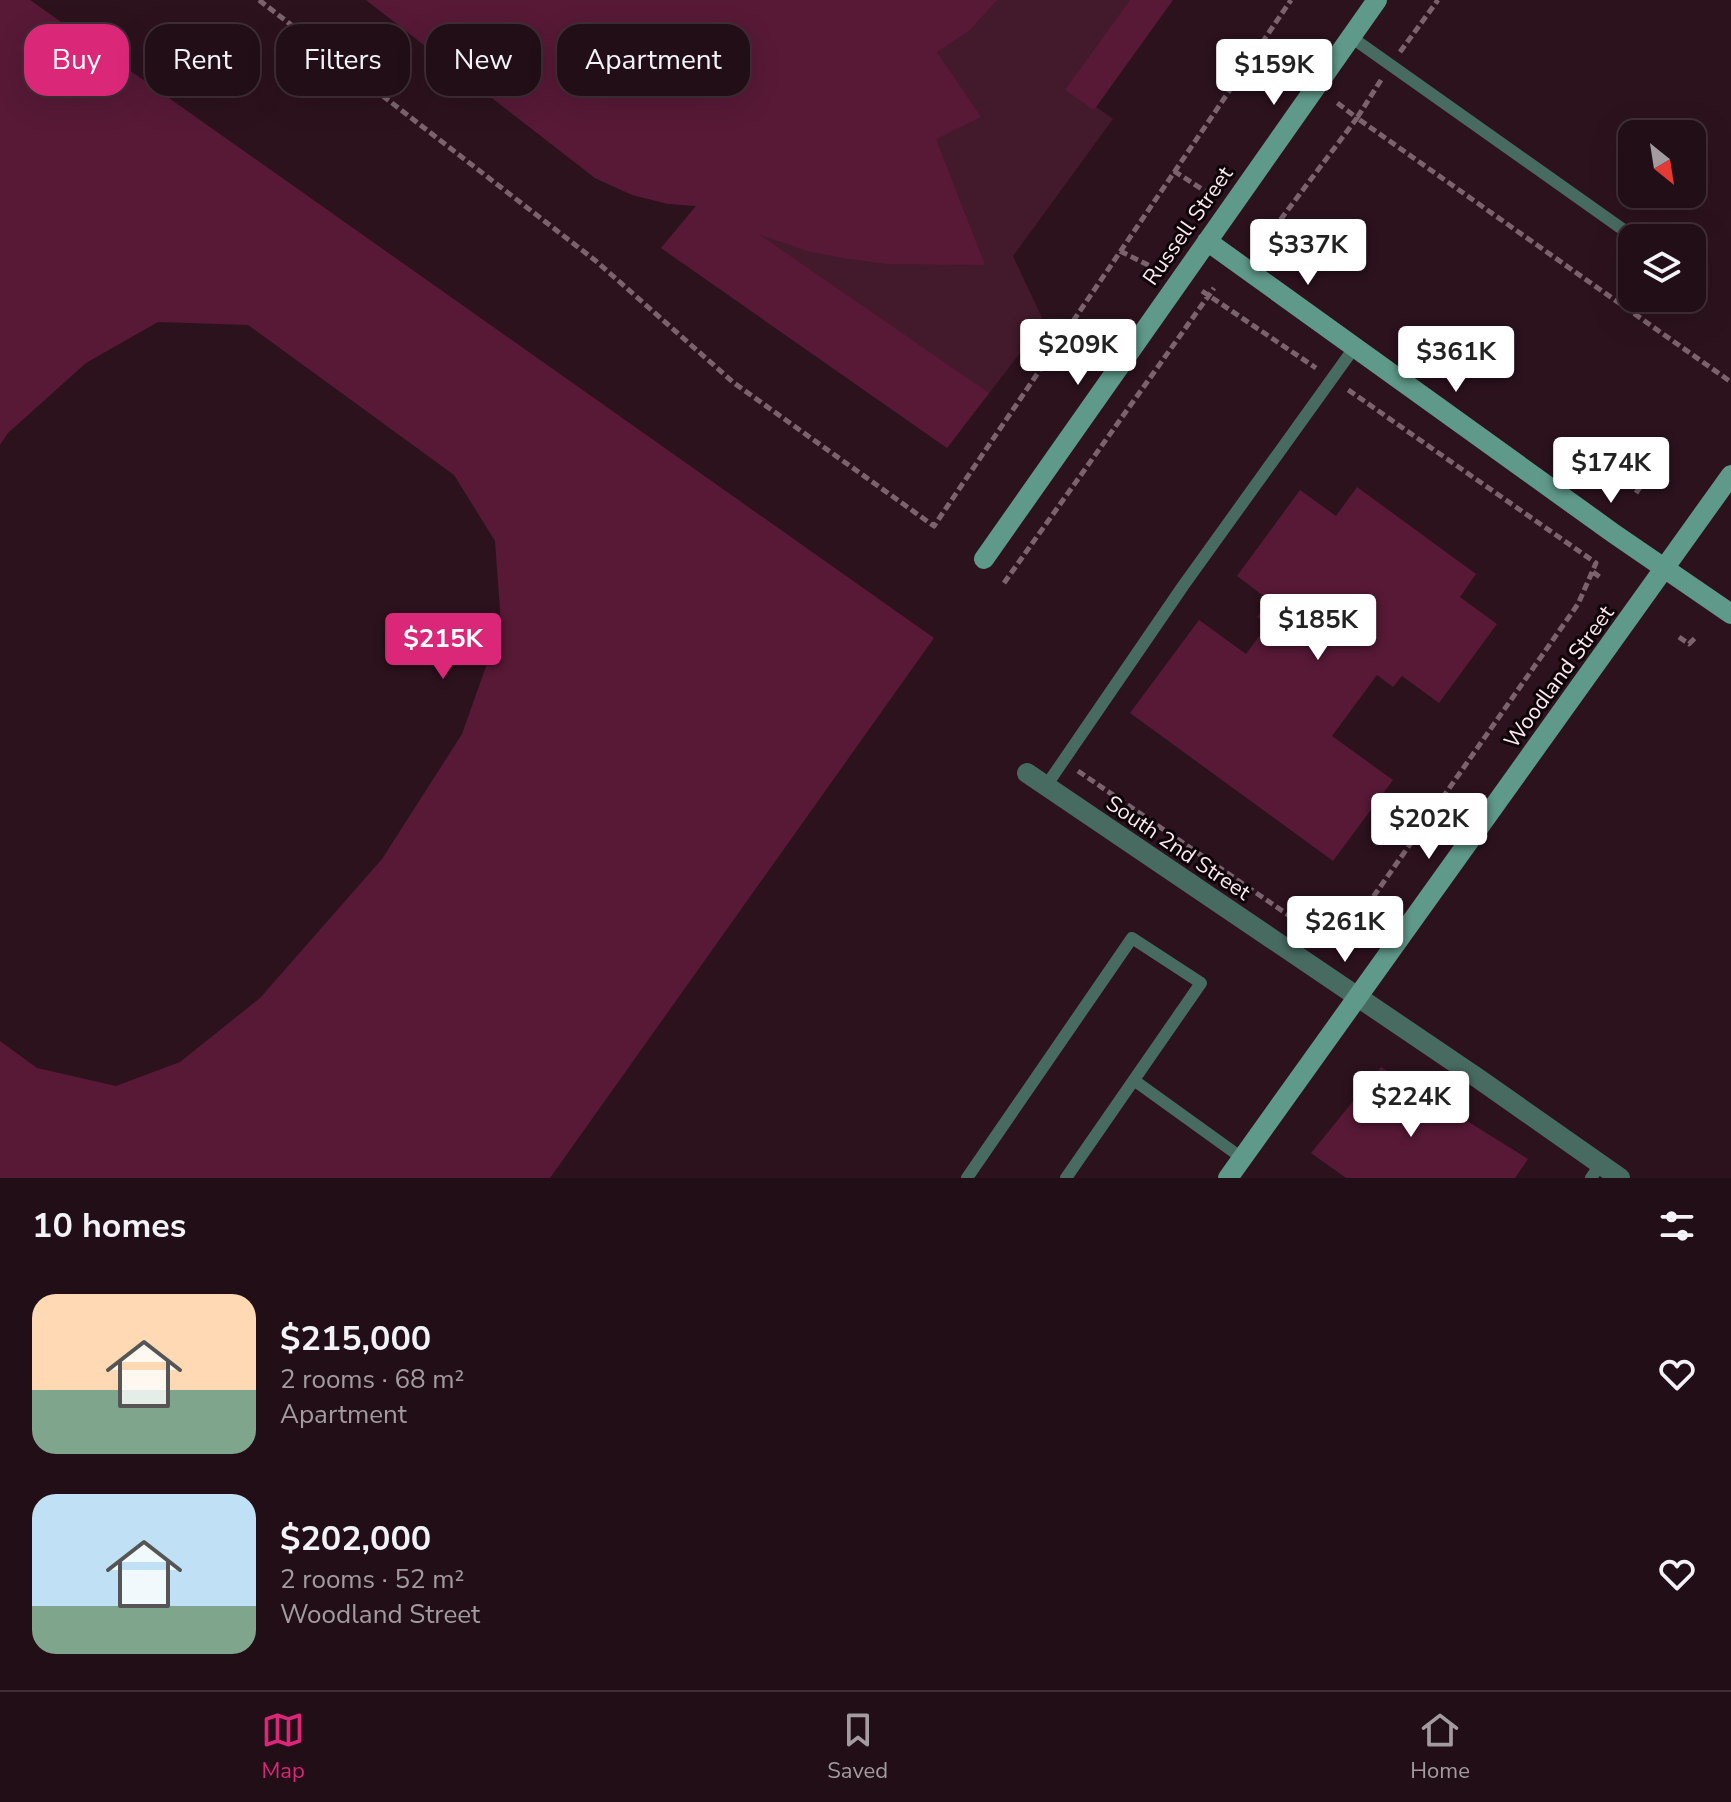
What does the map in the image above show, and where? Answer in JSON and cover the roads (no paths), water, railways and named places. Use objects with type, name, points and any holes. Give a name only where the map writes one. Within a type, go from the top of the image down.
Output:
[{"type":"street","name":"Russell Street","points":[[984,559],[1377,0]]},
{"type":"street","points":[[1207,241],[1731,614]]},
{"type":"street","name":"Woodland Street","points":[[1228,1178],[1731,475]]},
{"type":"street","name":"South 2nd Street","points":[[1027,773],[1479,1079],[1596,1171],[1620,1178]]},
{"type":"lane","points":[[1351,37],[1618,224]]},
{"type":"lane","points":[[1046,786],[1183,586],[1354,348]]},
{"type":"lane","points":[[967,1178],[1132,938],[1201,983],[1066,1178]]},
{"type":"lane","points":[[1135,1081],[1242,1158]]}]
